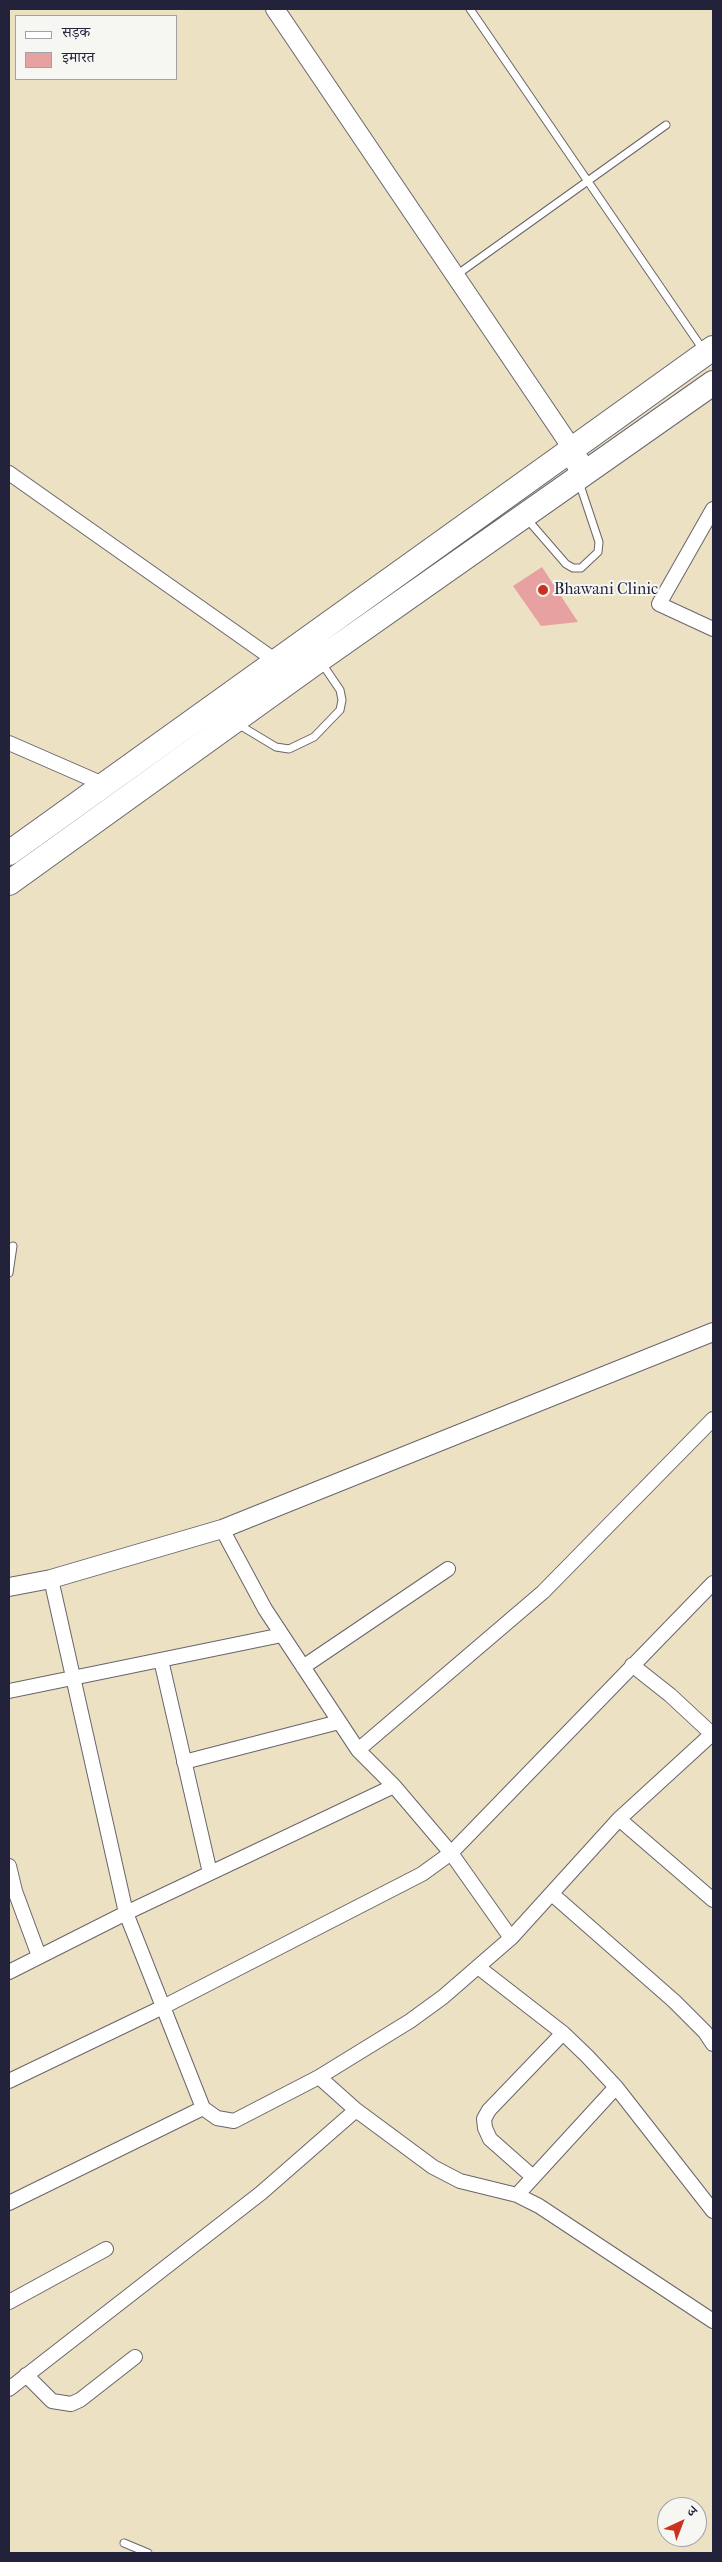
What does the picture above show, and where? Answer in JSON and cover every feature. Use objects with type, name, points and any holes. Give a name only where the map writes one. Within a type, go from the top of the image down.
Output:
[{"type":"highway","points":[[9,853],[710,351]]},
{"type":"highway","points":[[9,884],[319,660],[713,383]]},
{"type":"street","points":[[275,9],[455,277],[583,476]]},
{"type":"street","points":[[9,473],[276,661]]},
{"type":"street","points":[[713,509],[659,604],[713,629]]},
{"type":"street","points":[[9,743],[103,784]]},
{"type":"street","points":[[9,1587],[51,1579],[222,1528],[713,1332]]},
{"type":"street","points":[[358,1750],[543,1592],[713,1419]]},
{"type":"street","points":[[222,1528],[265,1609],[358,1750],[394,1786],[451,1853],[511,1938]]},
{"type":"street","points":[[302,1667],[448,1569]]},
{"type":"street","points":[[51,1579],[126,1913],[204,2108],[217,2118],[234,2121],[319,2077],[410,2022],[478,1967],[511,1938],[619,1819],[713,1733],[632,1665]]},
{"type":"street","points":[[9,2081],[163,2007],[422,1874],[451,1853],[713,1583]]},
{"type":"street","points":[[9,1692],[73,1677],[282,1635]]},
{"type":"street","points":[[161,1660],[210,1873]]},
{"type":"street","points":[[184,1762],[339,1722]]},
{"type":"street","points":[[9,1972],[126,1913],[394,1786]]},
{"type":"street","points":[[619,1819],[713,1900]]},
{"type":"street","points":[[9,1866],[12,1892],[39,1956]]},
{"type":"street","points":[[552,1894],[638,1967],[705,2032],[713,2044]]},
{"type":"street","points":[[478,1967],[562,2033],[616,2087],[713,2211]]},
{"type":"street","points":[[533,2177],[490,2139],[485,2128],[484,2119],[489,2110],[562,2033]]},
{"type":"street","points":[[319,2077],[356,2110],[433,2167],[453,2178],[517,2195],[539,2206],[713,2321]]},
{"type":"street","points":[[517,2195],[616,2087]]},
{"type":"street","points":[[9,2202],[204,2108]]},
{"type":"street","points":[[9,2389],[261,2193],[356,2110]]},
{"type":"street","points":[[9,2302],[106,2249]]},
{"type":"street","points":[[26,2375],[52,2401],[71,2404],[80,2400],[135,2357]]},
{"type":"lane","points":[[470,9],[588,181],[710,351]]},
{"type":"lane","points":[[455,277],[666,125]]},
{"type":"lane","points":[[524,516],[566,564],[573,568],[581,568],[598,552],[599,542],[583,476]]},
{"type":"lane","points":[[233,722],[276,747],[289,749],[314,737],[340,710],[342,700],[340,690],[319,660]]},
{"type":"lane","points":[[9,1274],[13,1246]]},
{"type":"lane","points":[[124,2543],[148,2553]]},
{"type":"building","points":[[542,567],[578,622],[541,626],[513,586]]},
{"type":"place","name":"Bhawani Clinic","points":[[543,590]]}]
